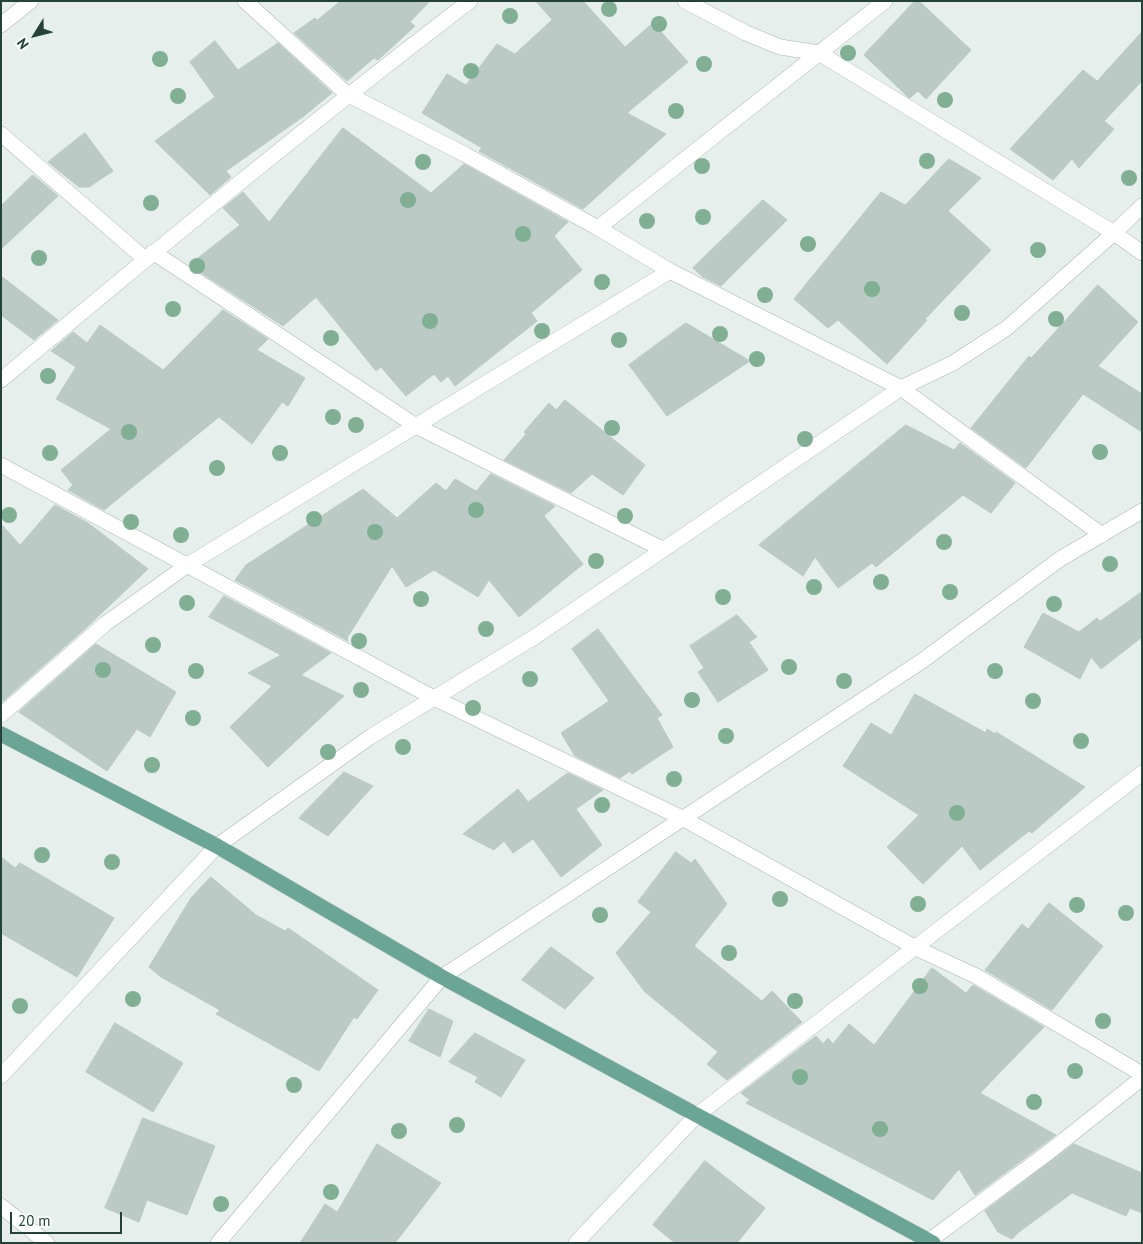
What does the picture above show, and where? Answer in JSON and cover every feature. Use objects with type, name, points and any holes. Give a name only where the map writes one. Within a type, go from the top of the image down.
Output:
[{"type":"main road","points":[[1,734],[217,846],[442,977],[929,1242]]},
{"type":"street","points":[[1,25],[31,1]]},
{"type":"street","points":[[245,1],[347,94],[466,154],[670,271],[901,388],[1102,535]]},
{"type":"street","points":[[1,380],[347,94],[470,1]]},
{"type":"street","points":[[685,1],[746,33],[780,47],[819,53],[1114,233],[1142,253]]},
{"type":"street","points":[[598,228],[885,1]]},
{"type":"street","points":[[1,134],[149,256],[416,426],[662,549]]},
{"type":"street","points":[[1,1076],[217,846],[370,737],[533,638],[901,388],[953,362],[1007,328],[1142,206]]},
{"type":"street","points":[[1,715],[105,624],[189,564],[670,271]]},
{"type":"street","points":[[1,466],[189,564],[434,698],[684,819],[916,948],[976,976],[1142,1076],[1048,1152],[929,1242]]},
{"type":"street","points":[[218,1243],[442,977],[922,661],[1060,559],[1142,511]]},
{"type":"street","points":[[576,1243],[697,1115],[1142,774]]},
{"type":"street","points":[[1,1206],[47,1243]]},
{"type":"building","points":[[341,1],[430,1],[410,22],[415,26],[378,60],[374,58],[347,81],[294,33],[315,18],[317,20]]},
{"type":"building","points":[[536,1],[583,1],[625,47],[653,23],[688,62],[627,113],[666,134],[583,209],[479,151],[482,148],[422,113],[447,74],[466,85],[497,44],[515,54],[552,20]]},
{"type":"building","points":[[915,1],[919,1],[971,50],[926,99],[918,91],[910,98],[908,97],[864,55]]},
{"type":"building","points":[[1142,32],[1142,81],[1104,121],[1114,129],[1079,168],[1072,159],[1053,180],[1010,149],[1083,70],[1097,81]]},
{"type":"building","points":[[215,41],[238,70],[278,43],[332,93],[304,116],[226,171],[231,177],[210,195],[155,141],[215,97],[190,62]]},
{"type":"building","points":[[343,128],[431,193],[464,164],[568,222],[554,236],[582,270],[531,313],[537,321],[455,386],[448,376],[441,382],[434,374],[406,396],[381,367],[376,371],[316,297],[283,326],[189,265],[240,225],[223,208],[243,192],[269,222]]},
{"type":"building","points":[[85,133],[113,171],[89,187],[79,187],[48,162]]},
{"type":"building","points":[[949,159],[981,178],[948,211],[991,250],[925,319],[927,320],[887,364],[838,320],[828,328],[794,299],[881,192],[905,205]]},
{"type":"building","points":[[33,175],[58,196],[1,249],[1,206]]},
{"type":"building","points":[[763,200],[787,220],[721,286],[703,277],[693,268]]},
{"type":"building","points":[[1,276],[58,320],[34,340],[1,315]]},
{"type":"building","points":[[1098,285],[1138,322],[1098,366],[1142,394],[1142,432],[1083,394],[1026,468],[971,428],[1029,356],[1031,358]]},
{"type":"building","points":[[223,310],[268,339],[257,350],[305,378],[288,406],[282,402],[252,444],[219,417],[104,510],[68,490],[73,485],[61,470],[111,429],[56,399],[76,367],[51,351],[73,332],[87,343],[100,325],[163,370]]},
{"type":"building","points":[[686,323],[750,361],[667,416],[629,365]]},
{"type":"building","points":[[565,400],[645,465],[623,495],[592,474],[571,493],[504,460],[526,434],[524,432],[549,403],[556,410]]},
{"type":"building","points":[[906,425],[954,450],[960,443],[1015,483],[991,513],[963,495],[876,567],[872,563],[838,588],[815,557],[803,576],[759,545]]},
{"type":"building","points":[[491,474],[555,506],[544,516],[583,564],[519,617],[489,580],[478,597],[434,570],[406,587],[392,566],[347,638],[348,641],[235,580],[246,565],[363,489],[397,518],[436,483],[446,491],[455,479],[476,491]]},
{"type":"building","points":[[55,505],[88,523],[148,569],[86,628],[3,701],[1,700],[1,524],[20,545]]},
{"type":"building","points":[[1142,592],[1142,637],[1101,669],[1091,657],[1080,679],[1024,647],[1043,613],[1079,632],[1097,618],[1100,621]]},
{"type":"building","points":[[224,596],[331,653],[301,675],[344,696],[268,767],[230,727],[272,686],[248,673],[281,655],[209,617]]},
{"type":"building","points":[[737,615],[757,637],[749,642],[768,670],[718,702],[698,672],[704,668],[690,646]]},
{"type":"building","points":[[598,629],[662,715],[657,718],[673,747],[632,774],[630,771],[620,778],[575,756],[561,733],[609,701],[572,649]]},
{"type":"building","points":[[96,644],[176,692],[150,737],[137,729],[107,771],[19,712]]},
{"type":"building","points":[[915,694],[986,733],[987,729],[995,734],[996,732],[1085,787],[1032,833],[1029,831],[980,870],[962,846],[923,884],[887,847],[919,815],[843,766],[871,723],[891,735]]},
{"type":"building","points":[[344,772],[373,786],[328,836],[299,818]]},
{"type":"building","points":[[568,773],[603,790],[576,809],[602,845],[561,877],[533,839],[513,853],[504,841],[494,850],[463,834],[518,789],[528,802]]},
{"type":"building","points":[[676,852],[691,863],[695,859],[727,904],[694,946],[762,1001],[772,991],[802,1022],[727,1080],[707,1064],[718,1052],[644,991],[616,953],[651,912],[638,902]]},
{"type":"building","points":[[1,857],[15,868],[20,863],[114,918],[77,977],[1,933]]},
{"type":"building","points":[[211,877],[256,915],[285,931],[288,928],[378,990],[357,1019],[354,1017],[319,1071],[216,1014],[220,1010],[161,977],[149,967],[191,898]]},
{"type":"building","points":[[1049,903],[1103,946],[1052,1010],[985,970],[1022,924],[1028,929]]},
{"type":"building","points":[[551,947],[594,978],[565,1009],[522,980]]},
{"type":"building","points":[[932,968],[966,993],[973,985],[1044,1027],[980,1093],[1056,1135],[975,1195],[959,1169],[933,1200],[746,1103],[750,1100],[741,1093],[816,1036],[823,1044],[828,1038],[833,1044],[849,1024],[874,1045]]},
{"type":"building","points":[[429,1009],[453,1021],[440,1057],[409,1041]]},
{"type":"building","points":[[115,1023],[183,1063],[153,1112],[86,1072]]},
{"type":"building","points":[[475,1033],[525,1060],[501,1097],[475,1082],[478,1077],[449,1062]]},
{"type":"building","points":[[143,1118],[215,1146],[187,1215],[147,1200],[139,1222],[105,1208]]},
{"type":"building","points":[[377,1144],[441,1183],[395,1243],[300,1243],[325,1204],[337,1212]]},
{"type":"building","points":[[1074,1144],[1142,1173],[1142,1213],[1130,1208],[1126,1216],[1072,1193],[1012,1239],[998,1232],[985,1211]]},
{"type":"building","points":[[705,1161],[765,1208],[737,1243],[675,1243],[653,1225]]}]
